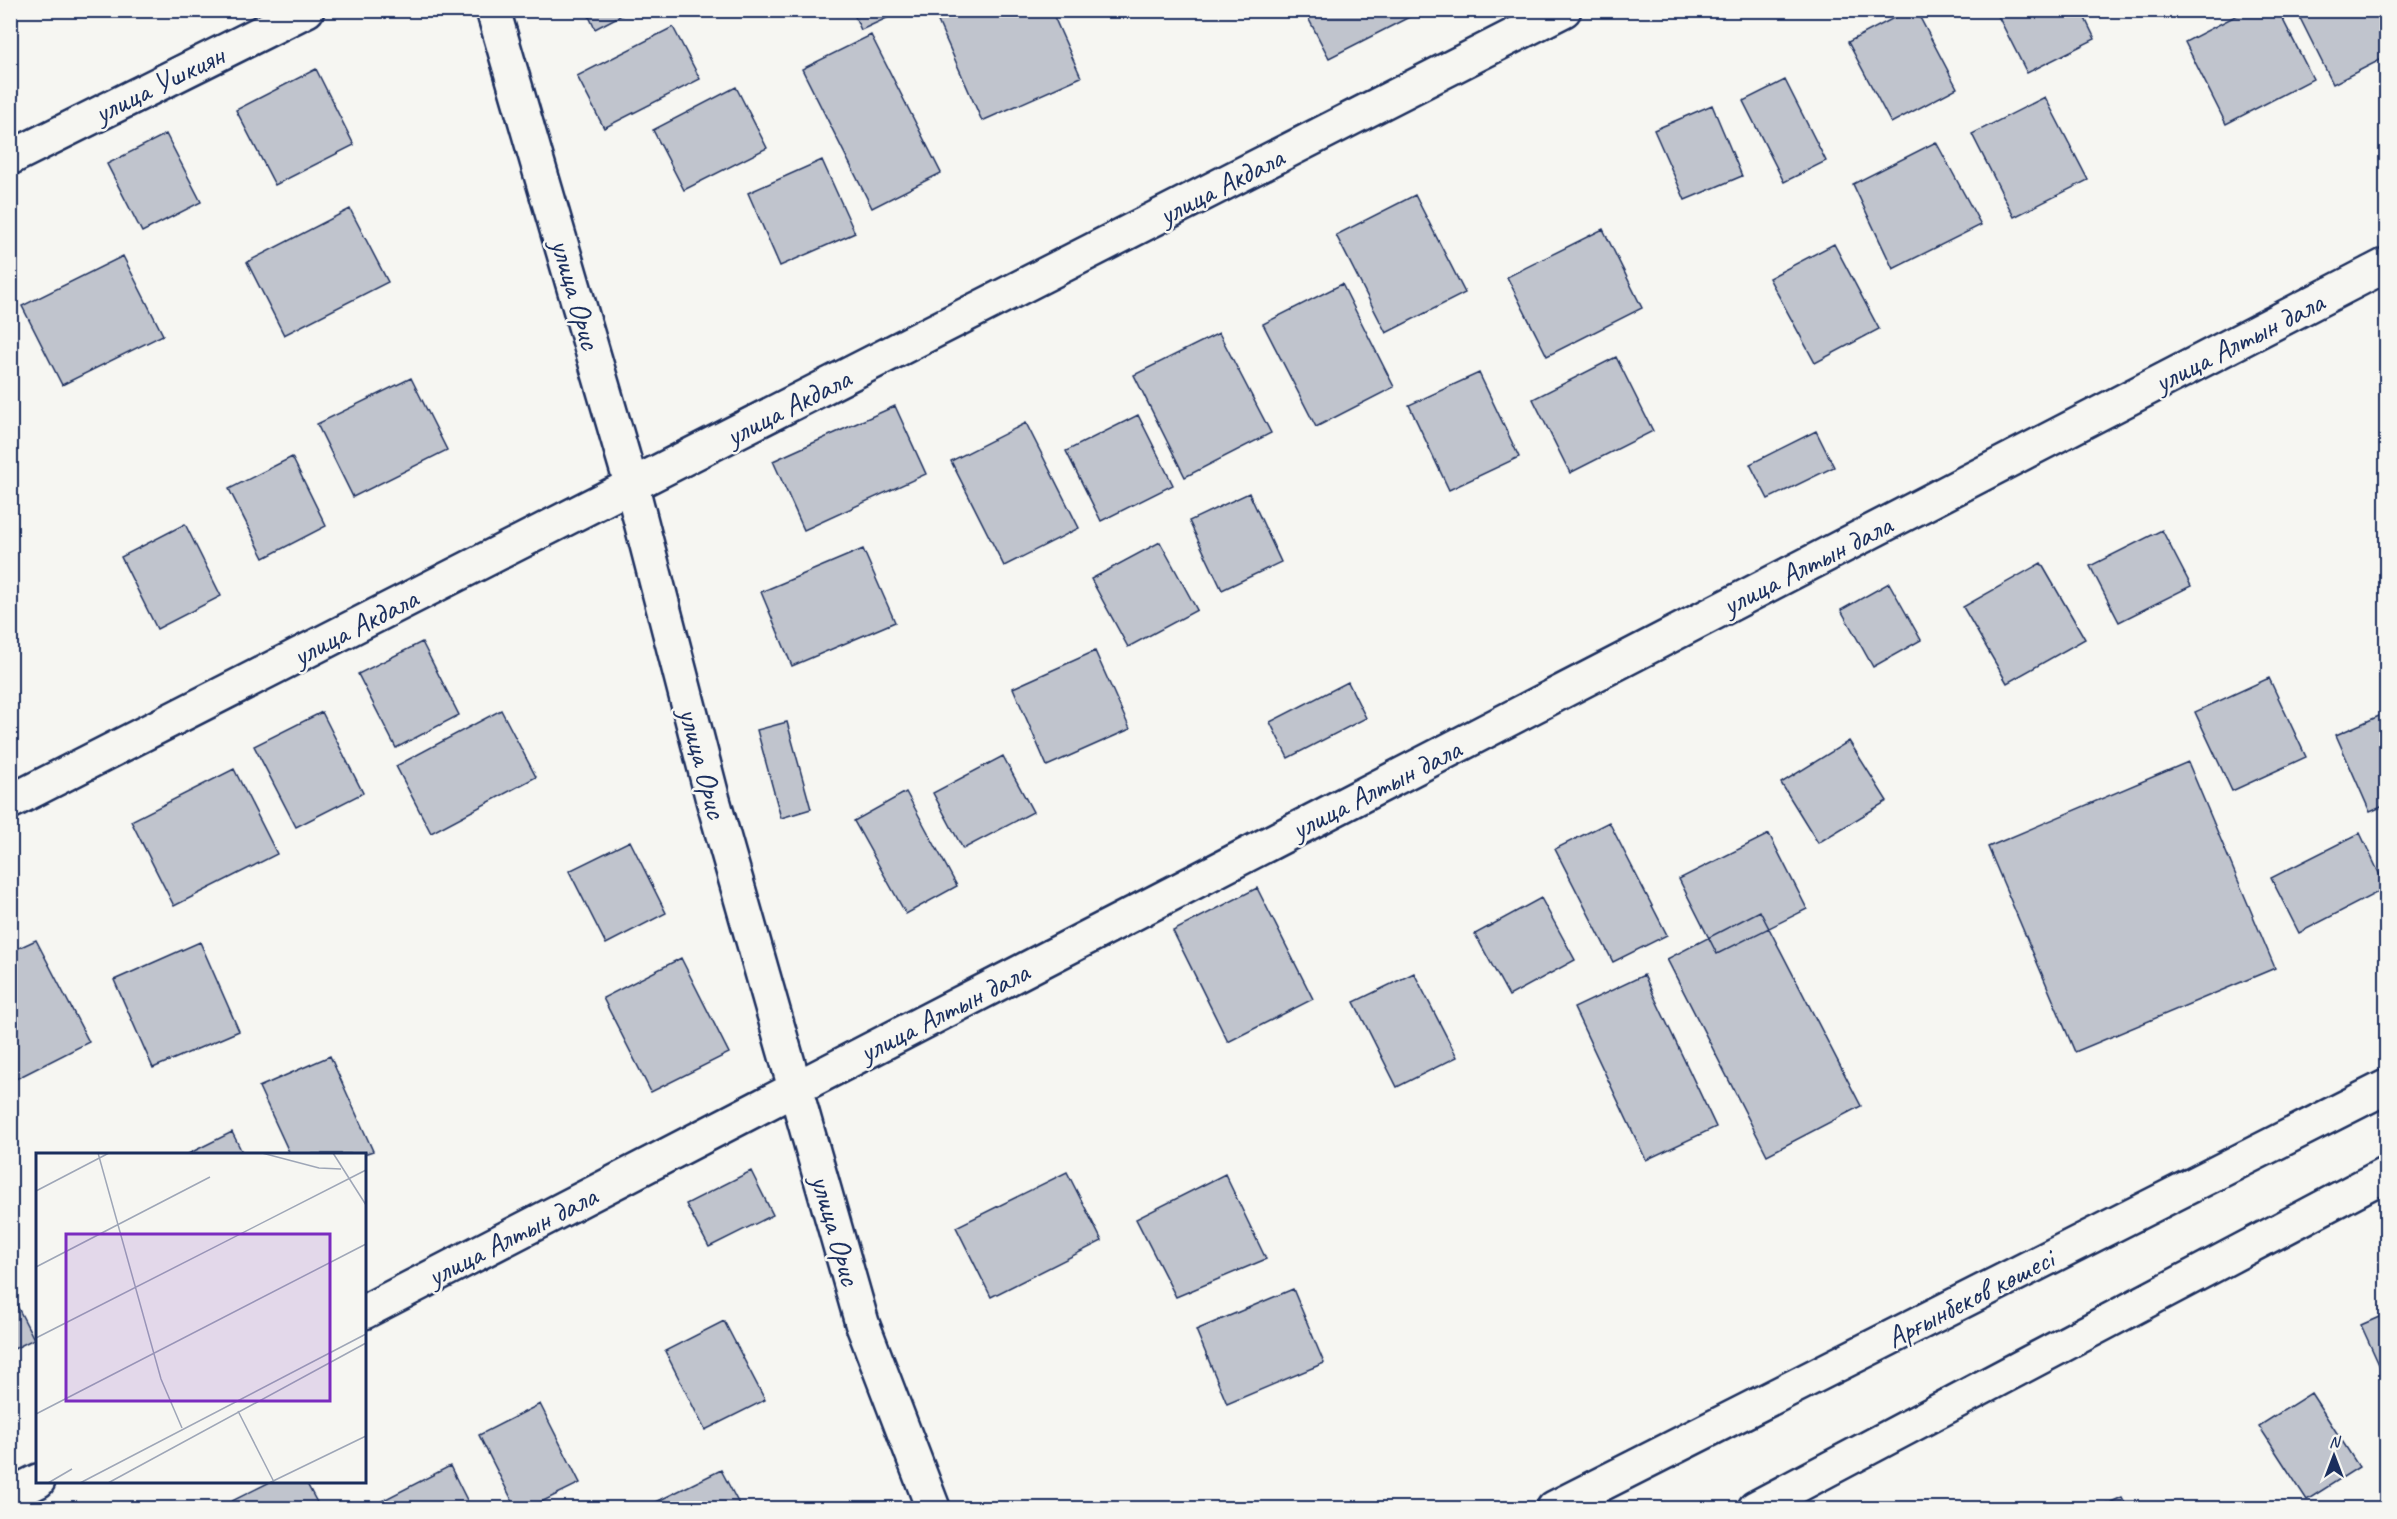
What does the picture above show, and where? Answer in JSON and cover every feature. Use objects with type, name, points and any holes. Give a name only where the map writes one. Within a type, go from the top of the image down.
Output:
[{"type":"street","name":"улица Ушкиян","points":[[10,158],[307,10]]},
{"type":"street","name":"улица Орис","points":[[493,10],[632,487],[712,800],[862,1323],[933,1509]]},
{"type":"street","name":"улица Акдала","points":[[10,802],[1564,10]]},
{"type":"street","name":"улица Алтын дала","points":[[366,1311],[2386,265]]},
{"type":"street","name":"Арғынбеков көшесі","points":[[1554,1509],[2386,1087]]},
{"type":"street","points":[[1755,1509],[2386,1174]]},
{"type":"street","points":[[10,1495],[36,1482]]},
{"type":"building","points":[[586,10],[631,10],[595,29]]},
{"type":"building","points":[[852,10],[904,10],[861,30]]},
{"type":"building","points":[[933,10],[1051,10],[1081,77],[982,121]]},
{"type":"building","points":[[1304,10],[1423,10],[1329,58]]},
{"type":"building","points":[[1909,10],[1916,10],[1957,88],[1891,123],[1848,42]]},
{"type":"building","points":[[1995,10],[2081,10],[2095,39],[2027,73]]},
{"type":"building","points":[[2247,10],[2278,10],[2313,79],[2226,124],[2185,42]]},
{"type":"building","points":[[2296,10],[2386,10],[2386,57],[2333,84]]},
{"type":"building","points":[[673,27],[700,79],[604,128],[577,76]]},
{"type":"building","points":[[871,35],[941,173],[872,208],[802,69]]},
{"type":"building","points":[[316,69],[354,145],[275,185],[236,110]]},
{"type":"building","points":[[1785,80],[1826,161],[1784,182],[1743,101]]},
{"type":"building","points":[[736,87],[767,148],[684,190],[653,130]]},
{"type":"building","points":[[2045,97],[2088,180],[2014,217],[1972,134]]},
{"type":"building","points":[[1712,105],[1742,176],[1685,200],[1654,130]]},
{"type":"building","points":[[166,134],[201,202],[142,232],[107,164]]},
{"type":"building","points":[[1936,142],[1981,225],[1893,269],[1853,184]]},
{"type":"building","points":[[822,160],[855,233],[780,266],[748,193]]},
{"type":"building","points":[[1415,195],[1465,293],[1386,333],[1336,235]]},
{"type":"building","points":[[350,209],[388,282],[284,335],[247,262]]},
{"type":"building","points":[[1603,229],[1642,308],[1547,356],[1507,277]]},
{"type":"building","points":[[1834,244],[1879,329],[1815,363],[1769,278]]},
{"type":"building","points":[[123,256],[163,335],[62,385],[22,306]]},
{"type":"building","points":[[1342,284],[1394,387],[1316,427],[1263,324]]},
{"type":"building","points":[[1219,333],[1271,433],[1185,477],[1134,375]]},
{"type":"building","points":[[1616,357],[1653,431],[1570,473],[1533,399]]},
{"type":"building","points":[[1479,373],[1519,457],[1449,490],[1409,405]]},
{"type":"building","points":[[411,378],[447,450],[353,497],[317,424]]},
{"type":"building","points":[[895,406],[926,474],[804,530],[773,461]]},
{"type":"building","points":[[1138,415],[1173,485],[1101,521],[1066,451]]},
{"type":"building","points":[[1026,423],[1079,528],[1004,566],[951,461]]},
{"type":"building","points":[[1816,431],[1834,467],[1768,499],[1750,464]]},
{"type":"building","points":[[292,457],[326,526],[264,558],[229,489]]},
{"type":"building","points":[[1249,493],[1281,562],[1222,590],[1189,521]]},
{"type":"building","points":[[185,524],[221,596],[157,629],[121,557]]},
{"type":"building","points":[[2162,530],[2191,586],[2119,622],[2090,566]]},
{"type":"building","points":[[1160,542],[1197,610],[1128,647],[1091,579]]},
{"type":"building","points":[[863,549],[895,622],[792,666],[761,592]]},
{"type":"building","points":[[2041,563],[2085,639],[2007,683],[1963,607]]},
{"type":"building","points":[[1889,583],[1921,640],[1873,667],[1841,610]]},
{"type":"building","points":[[422,642],[459,715],[396,748],[358,674]]},
{"type":"building","points":[[1095,651],[1130,729],[1047,766],[1013,688]]},
{"type":"building","points":[[2269,678],[2306,757],[2232,791],[2195,712]]},
{"type":"building","points":[[1348,682],[1366,718],[1288,758],[1270,722]]},
{"type":"building","points":[[501,710],[536,777],[431,833],[396,766]]},
{"type":"building","points":[[322,712],[363,793],[296,827],[254,746]]},
{"type":"building","points":[[2386,713],[2386,805],[2370,812],[2336,735]]},
{"type":"building","points":[[787,722],[811,809],[781,818],[757,730]]},
{"type":"building","points":[[1849,741],[1887,801],[1818,843],[1781,783]]},
{"type":"building","points":[[1003,756],[1033,812],[963,849],[933,793]]},
{"type":"building","points":[[2188,762],[2275,968],[2075,1052],[1988,847]]},
{"type":"building","points":[[234,769],[277,854],[174,906],[131,821]]},
{"type":"building","points":[[906,792],[957,886],[906,914],[854,821]]},
{"type":"building","points":[[1609,822],[1667,935],[1613,962],[1555,849]]},
{"type":"building","points":[[2360,833],[2386,888],[2299,933],[2271,878]]},
{"type":"building","points":[[1769,834],[1807,909],[1717,954],[1679,879]]},
{"type":"building","points":[[630,841],[666,913],[606,944],[569,871]]},
{"type":"building","points":[[1257,888],[1313,999],[1228,1042],[1173,931]]},
{"type":"building","points":[[1541,898],[1575,960],[1509,996],[1475,934]]},
{"type":"building","points":[[1760,911],[1861,1106],[1767,1155],[1667,959]]},
{"type":"building","points":[[36,940],[89,1042],[10,1082],[10,952]]},
{"type":"building","points":[[200,942],[239,1031],[153,1068],[114,980]]},
{"type":"building","points":[[681,958],[729,1053],[651,1092],[603,998]]},
{"type":"building","points":[[1414,973],[1457,1057],[1397,1087],[1354,1002]]},
{"type":"building","points":[[1644,975],[1716,1127],[1646,1160],[1574,1008]]},
{"type":"building","points":[[330,1056],[373,1151],[366,1153],[290,1153],[259,1087]]},
{"type":"building","points":[[232,1132],[242,1153],[190,1153]]},
{"type":"building","points":[[751,1171],[773,1215],[709,1247],[686,1204]]},
{"type":"building","points":[[1067,1172],[1102,1241],[991,1297],[956,1227]]},
{"type":"building","points":[[1225,1174],[1266,1259],[1176,1297],[1136,1219]]},
{"type":"building","points":[[1293,1289],[1324,1363],[1227,1404],[1196,1330]]},
{"type":"building","points":[[10,1292],[34,1339],[10,1351]]},
{"type":"building","points":[[2386,1314],[2386,1380],[2361,1325]]},
{"type":"building","points":[[724,1321],[765,1400],[705,1430],[665,1351]]},
{"type":"building","points":[[2311,1393],[2359,1467],[2307,1500],[2259,1426]]},
{"type":"building","points":[[540,1404],[580,1483],[529,1508],[516,1508],[479,1435]]},
{"type":"building","points":[[450,1466],[471,1508],[373,1508],[372,1506]]},
{"type":"building","points":[[721,1470],[741,1508],[644,1508]]},
{"type":"building","points":[[268,1483],[307,1483],[320,1508],[231,1508],[228,1503]]},
{"type":"building","points":[[2122,1497],[2128,1508],[2098,1508]]}]
